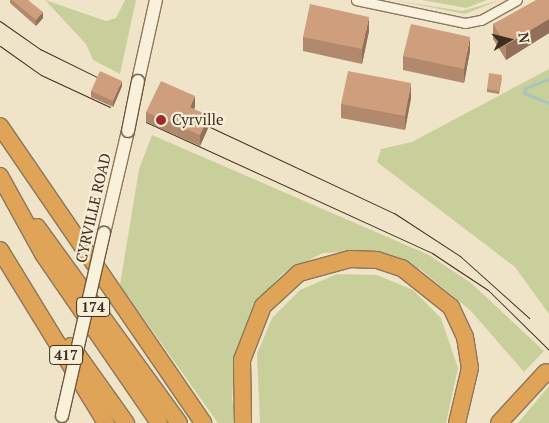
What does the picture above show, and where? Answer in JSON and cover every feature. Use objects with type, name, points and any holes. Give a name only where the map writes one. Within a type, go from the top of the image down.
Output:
[{"type":"highway","points":[[0,126],[203,423]]},
{"type":"highway","name":"417","points":[[4,183],[43,254],[159,423]]},
{"type":"highway","name":"174","points":[[4,183],[179,423]]},
{"type":"highway","name":"417","points":[[0,250],[106,423]]},
{"type":"highway","points":[[243,423],[242,360],[262,306],[299,273],[350,258],[377,260],[402,268],[451,307],[465,337],[470,368],[457,423]]},
{"type":"highway","name":"174","points":[[24,288],[126,423]]},
{"type":"highway","points":[[499,423],[546,372]]},
{"type":"main road","name":"CYRVILLE ROAD","points":[[61,419],[128,131],[156,0]]},
{"type":"street","points":[[356,0],[465,23],[481,20],[516,0]]},
{"type":"green space","points":[[45,0],[106,21],[116,18],[125,0],[136,0],[120,74],[93,60],[86,44]]},
{"type":"green space","points":[[393,0],[462,11],[500,0],[465,14]]},
{"type":"green space","points":[[422,0],[487,0],[466,8]]},
{"type":"green space","points":[[549,69],[549,314],[515,267],[377,162],[381,149],[412,142]]},
{"type":"green space","points":[[152,135],[429,255],[471,283],[544,351],[524,372],[471,311],[420,269],[367,251],[323,253],[283,273],[256,302],[234,364],[232,399],[237,423],[218,423],[120,285],[139,169]]},
{"type":"green space","points":[[337,274],[377,275],[413,290],[441,318],[458,368],[446,423],[260,423],[257,354],[272,318],[300,290]]},
{"type":"green space","points":[[549,386],[549,423],[518,423]]},
{"type":"building","points":[[12,0],[28,0],[43,12],[36,20]]},
{"type":"building","points":[[536,0],[549,0],[549,19],[506,45],[493,24]]},
{"type":"building","points":[[310,4],[369,17],[362,49],[303,37]]},
{"type":"building","points":[[411,24],[470,37],[464,69],[403,56]]},
{"type":"building","points":[[100,71],[122,81],[113,101],[91,91]]},
{"type":"building","points":[[348,71],[411,83],[405,116],[341,104]]},
{"type":"building","points":[[489,73],[502,75],[499,91],[487,89]]},
{"type":"building","points":[[161,81],[195,96],[190,107],[209,116],[200,135],[146,112]]},
{"type":"waterway","points":[[549,79],[525,88],[524,93],[549,103]]},
{"type":"tram line","points":[[0,21],[40,49],[99,78]]},
{"type":"tram line","points":[[0,46],[41,75],[110,107]]},
{"type":"tram line","points":[[146,122],[432,253],[488,290],[549,350]]},
{"type":"tram line","points":[[210,127],[394,213],[460,256],[529,318]]},
{"type":"place","name":"Cyrville","points":[[161,120]]}]
